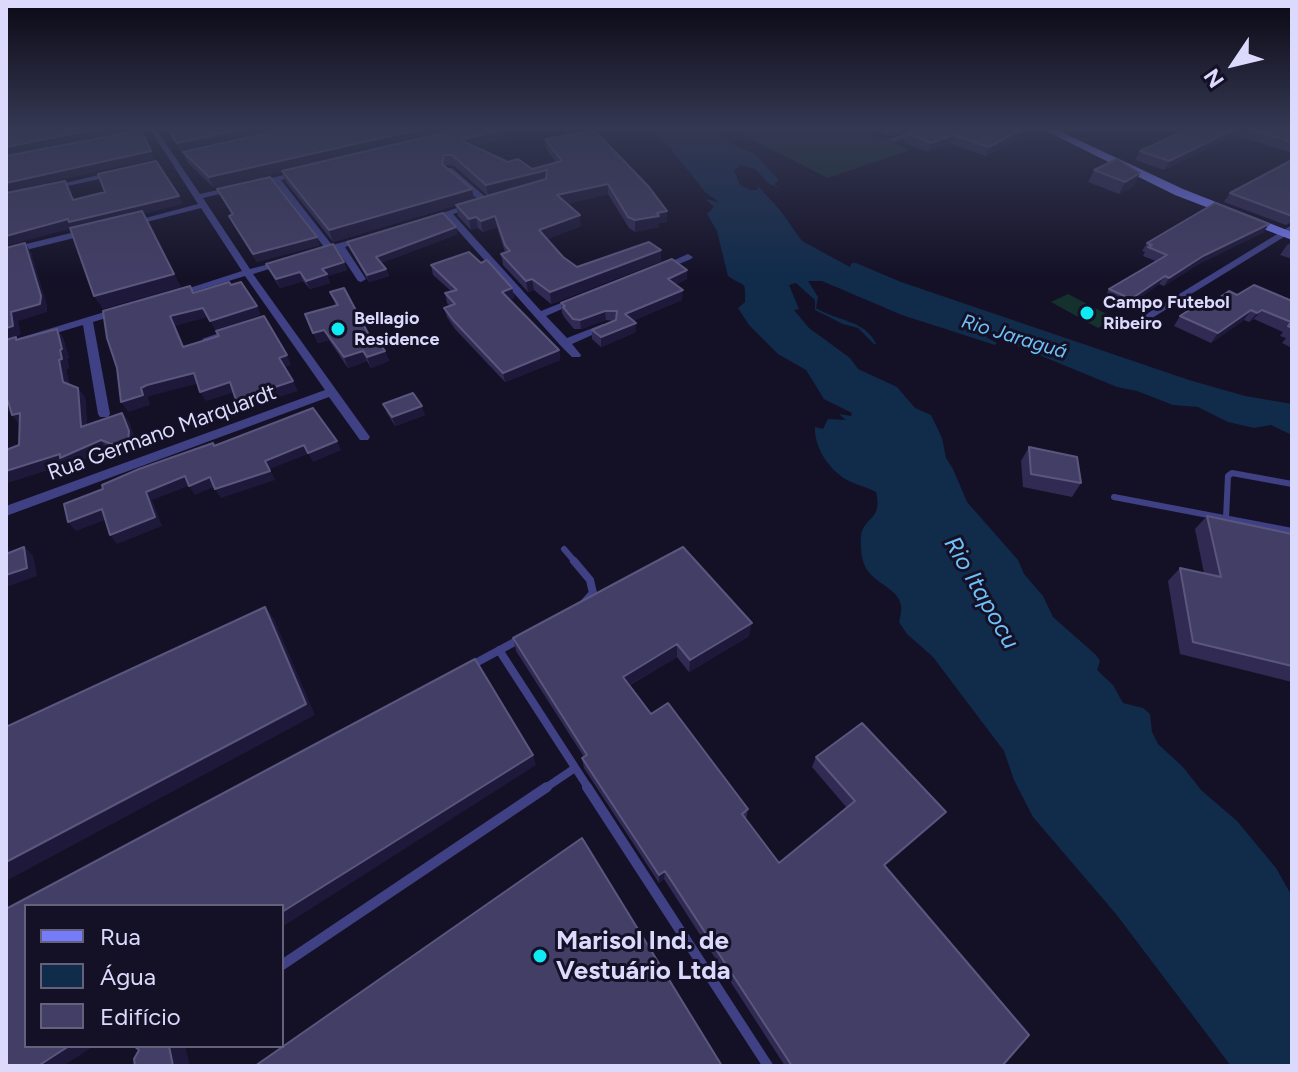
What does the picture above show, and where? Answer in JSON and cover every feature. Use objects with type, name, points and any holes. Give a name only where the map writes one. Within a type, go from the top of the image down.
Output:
[{"type":"main road","points":[[1152,179],[1289,232]]},
{"type":"street","points":[[37,191],[89,179]]},
{"type":"street","points":[[189,179],[247,272],[364,437]]},
{"type":"street","points":[[125,225],[272,179]]},
{"type":"street","points":[[276,179],[361,279]]},
{"type":"street","points":[[459,179],[486,202]]},
{"type":"street","points":[[420,221],[501,197]]},
{"type":"street","points":[[447,213],[576,355]]},
{"type":"street","points":[[6,252],[98,230]]},
{"type":"street","points":[[1140,321],[1289,232]]},
{"type":"street","points":[[302,256],[379,233]]},
{"type":"street","points":[[643,275],[688,257]]},
{"type":"street","points":[[159,299],[288,260]]},
{"type":"street","points":[[539,315],[599,292]]},
{"type":"street","points":[[6,345],[131,308]]},
{"type":"street","points":[[264,321],[278,316]]},
{"type":"street","points":[[88,321],[104,414]]},
{"type":"street","points":[[564,343],[611,325]]},
{"type":"street","points":[[207,339],[249,326]]},
{"type":"street","name":"Rua Germano Marquardt","points":[[6,511],[331,392]]},
{"type":"lane","points":[[1226,518],[1228,476],[1232,473],[1292,484]]},
{"type":"lane","points":[[1114,497],[1292,531]]},
{"type":"lane","points":[[564,549],[590,580],[593,593],[580,608]]},
{"type":"lane","points":[[458,673],[526,636]]},
{"type":"lane","points":[[499,650],[768,1066]]},
{"type":"lane","points":[[284,964],[575,768]]},
{"type":"green space","name":"Campo Futebol Ribeiro","points":[[1068,294],[1116,319],[1098,328],[1051,302]]},
{"type":"water","points":[[695,179],[738,179],[740,185],[750,190],[758,190],[757,185],[802,241],[850,267],[856,263],[901,282],[1189,380],[1245,396],[1292,404],[1292,435],[1271,425],[1254,428],[1228,422],[1198,407],[1173,405],[1117,387],[988,334],[986,337],[997,343],[995,345],[902,315],[822,281],[808,281],[818,297],[816,308],[858,325],[871,336],[874,344],[858,328],[815,310],[815,300],[796,283],[789,285],[799,309],[794,310],[809,328],[850,358],[858,369],[897,387],[915,408],[931,415],[942,438],[946,458],[967,502],[1018,560],[1024,574],[1043,596],[1053,617],[1096,655],[1100,661],[1097,670],[1113,685],[1123,703],[1143,708],[1150,714],[1152,732],[1158,744],[1183,767],[1201,790],[1237,821],[1276,868],[1292,896],[1292,1066],[1231,1066],[1116,914],[1033,817],[1014,780],[1004,751],[933,657],[907,634],[899,622],[900,600],[872,576],[862,557],[861,533],[876,512],[876,492],[840,476],[824,457],[815,435],[815,427],[823,429],[828,419],[846,420],[839,414],[851,416],[852,413],[824,399],[806,370],[778,354],[749,325],[738,308],[745,302],[744,286],[728,276],[717,231],[707,214],[714,207],[705,199],[719,202]]},
{"type":"water","points":[[764,179],[778,179],[774,184],[780,188]]},
{"type":"building","points":[[100,179],[168,179],[179,196],[69,222],[68,219],[6,236],[6,193],[65,181],[73,200],[105,192]]},
{"type":"building","points":[[272,179],[317,237],[253,254],[229,216],[233,214],[217,189]]},
{"type":"building","points":[[288,179],[460,179],[472,189],[329,230]]},
{"type":"building","points":[[479,179],[510,179],[486,185]]},
{"type":"building","points":[[546,179],[641,179],[667,211],[657,213],[659,216],[635,220],[628,217],[608,184],[557,195],[580,215],[539,230],[563,257],[577,267],[649,242],[661,250],[550,292],[532,279],[526,281],[501,254],[510,251],[495,216],[481,221],[476,217],[469,219],[456,205]]},
{"type":"building","points":[[1256,179],[1292,179],[1292,216],[1230,193]]},
{"type":"building","points":[[1215,203],[1269,224],[1203,256],[1169,278],[1165,276],[1131,299],[1109,289],[1167,255],[1148,247],[1152,245],[1147,243]]},
{"type":"building","points":[[142,211],[174,274],[94,296],[70,228]]},
{"type":"building","points":[[443,213],[456,227],[376,257],[386,269],[367,275],[347,242]]},
{"type":"building","points":[[25,243],[41,296],[40,304],[11,312],[13,326],[6,328],[6,248]]},
{"type":"building","points":[[333,244],[344,262],[322,269],[327,274],[306,281],[300,272],[276,279],[266,264]]},
{"type":"building","points":[[469,252],[481,263],[487,260],[512,288],[502,292],[559,350],[503,373],[453,320],[444,308],[455,304],[445,293],[457,290],[431,265]]},
{"type":"building","points":[[672,259],[687,270],[668,279],[683,290],[625,314],[636,323],[601,337],[592,330],[616,320],[617,311],[573,319],[561,303]]},
{"type":"building","points":[[229,282],[231,285],[241,282],[257,306],[210,321],[203,308],[170,316],[183,347],[219,336],[216,331],[264,316],[287,355],[279,358],[293,381],[236,400],[230,382],[200,392],[194,373],[147,385],[141,388],[143,395],[121,402],[117,368],[107,338],[103,311],[190,286],[193,293]]},
{"type":"building","points":[[1254,285],[1292,301],[1292,328],[1288,326],[1291,322],[1262,310],[1257,313],[1251,310],[1218,333],[1180,316],[1209,297],[1216,300],[1229,291],[1237,295]]},
{"type":"building","points":[[344,288],[370,337],[374,336],[385,351],[367,357],[363,351],[344,357],[324,330],[313,333],[305,314],[338,305],[330,292]]},
{"type":"building","points":[[57,329],[62,349],[62,359],[59,360],[63,382],[78,388],[81,427],[122,413],[129,431],[128,442],[114,445],[101,440],[60,458],[60,454],[6,471],[6,450],[19,445],[20,413],[12,415],[6,401],[6,340]]},
{"type":"building","points":[[413,393],[422,406],[392,417],[383,404]]},
{"type":"building","points":[[313,408],[337,441],[308,453],[304,445],[265,461],[270,471],[215,489],[210,477],[189,486],[185,476],[146,492],[155,517],[110,535],[102,509],[68,522],[64,504],[103,489],[102,485]]},
{"type":"building","points":[[1029,447],[1077,457],[1081,483],[1031,474]]},
{"type":"building","points":[[1207,516],[1292,534],[1292,666],[1193,642],[1180,568],[1221,577]]},
{"type":"building","points":[[24,547],[27,568],[6,575],[6,554]]},
{"type":"building","points":[[683,547],[752,623],[690,660],[677,644],[623,677],[651,714],[668,703],[748,809],[742,814],[779,863],[855,801],[816,757],[862,723],[946,812],[884,865],[1029,1035],[1002,1066],[792,1066],[665,871],[659,875],[582,758],[587,755],[513,638]]},
{"type":"building","points":[[265,607],[306,704],[6,862],[6,727]]},
{"type":"building","points":[[475,659],[533,755],[284,911],[284,904],[24,904],[24,1048],[66,1048],[38,1066],[6,1066],[6,909]]},
{"type":"building","name":"Marisol Ind. de Vestuário Ltda","points":[[582,838],[722,1066],[255,1066]]},
{"type":"building","points":[[136,1048],[169,1048],[173,1066],[135,1066],[134,1059],[139,1050]]},
{"type":"place","name":"Campo Futebol Ribeiro","points":[[1087,313]]},
{"type":"place","name":"Bellagio Residence","points":[[338,329]]},
{"type":"place","name":"Marisol Ind. de Vestuário Ltda","points":[[540,956]]},
{"type":"water label","name":"Rio Jaraguá","points":[[1014,337]]},
{"type":"water label","name":"Rio Itapocu","points":[[981,593]]}]
